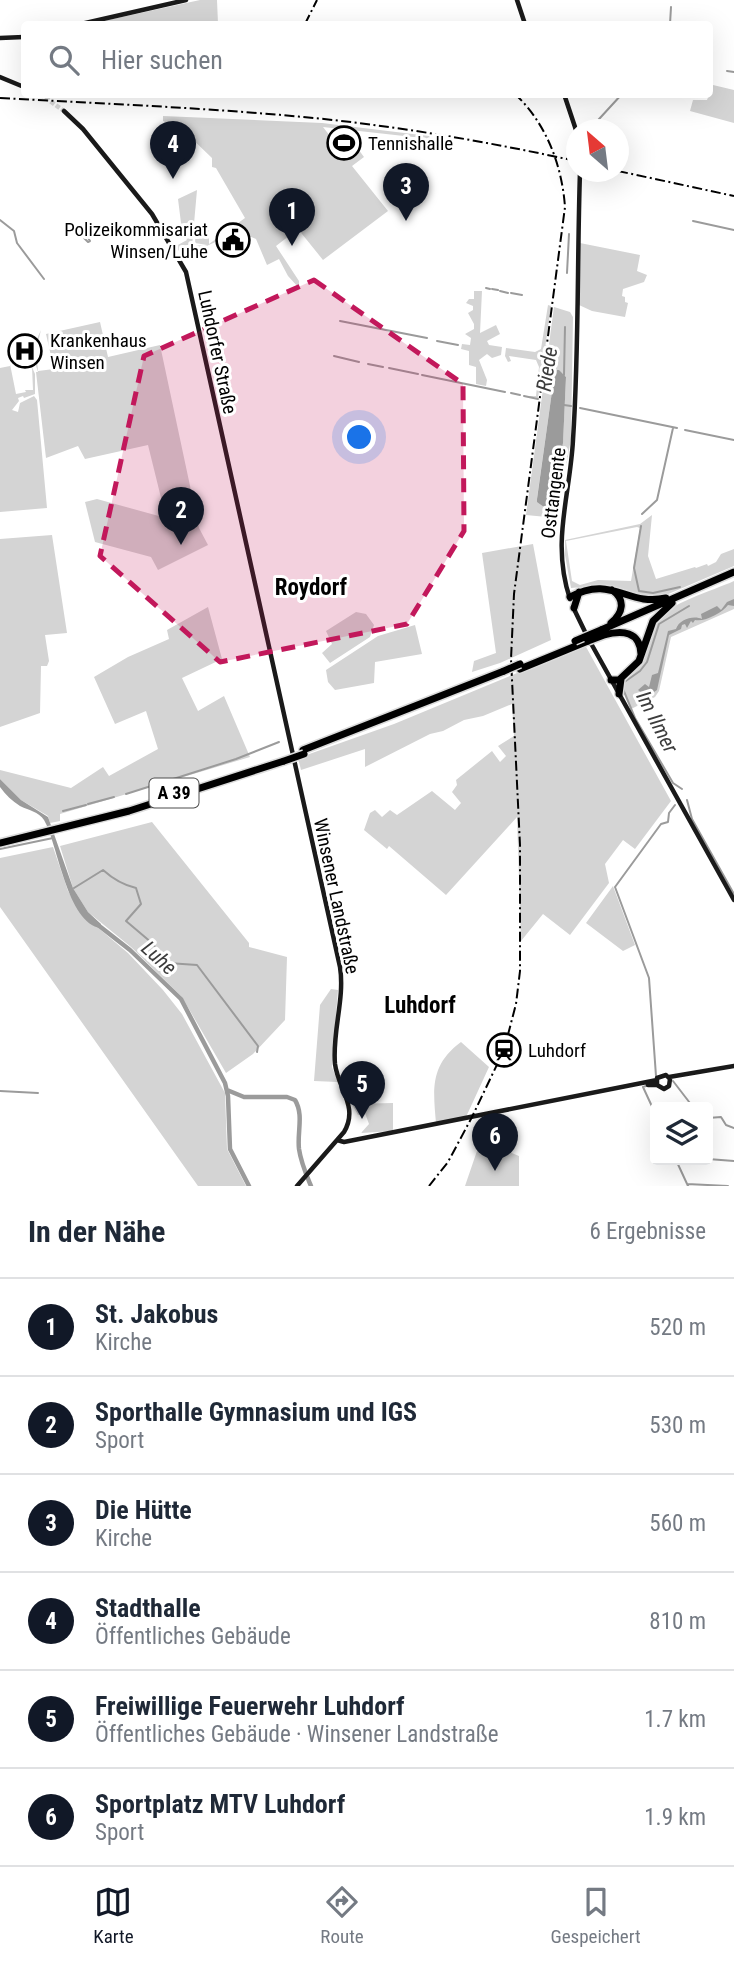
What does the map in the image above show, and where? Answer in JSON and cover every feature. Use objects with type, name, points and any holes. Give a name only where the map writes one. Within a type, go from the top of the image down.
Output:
[{"type":"highway","name":"A 39","points":[[576,643],[588,641],[696,588],[734,574]]},
{"type":"highway","name":"A 39","points":[[0,841],[184,795],[304,752],[520,667],[673,603],[734,574]]},
{"type":"highway","points":[[569,594],[604,588],[647,600],[667,598],[696,588]]},
{"type":"highway","points":[[602,633],[618,616],[622,606],[616,593],[604,588]]},
{"type":"highway","points":[[574,608],[575,599],[580,592]]},
{"type":"highway","points":[[619,694],[624,676],[641,658],[653,621],[673,603]]},
{"type":"highway","points":[[602,633],[631,634],[639,643],[641,658]]},
{"type":"highway","points":[[611,680],[624,676]]},
{"type":"main road","points":[[94,21],[186,0]]},
{"type":"main road","points":[[517,0],[524,21]]},
{"type":"main road","points":[[0,38],[21,37]]},
{"type":"main road","points":[[0,78],[21,86]]},
{"type":"main road","points":[[565,98],[572,119]]},
{"type":"main road","name":"Luhdorfer Straße","points":[[64,111],[83,129],[152,214],[184,267],[267,637]]},
{"type":"main road","name":"Osttangente","points":[[580,182],[573,440],[561,535],[563,567],[574,608],[734,901]]},
{"type":"main road","name":"Winsener Landstraße","points":[[267,637],[340,971],[335,1063],[350,1116],[347,1127],[338,1140],[297,1186]]},
{"type":"main road","points":[[338,1140],[344,1142],[657,1082],[663,1074],[670,1079],[734,1066]]},
{"type":"main road","points":[[657,1082],[664,1089],[669,1086],[670,1079]]},
{"type":"highlighted area","points":[[314,280],[463,384],[464,531],[407,624],[220,662],[100,556],[144,356]]},
{"type":"shaded area","points":[[200,0],[217,0],[218,21],[104,21]]},
{"type":"shaded area","points":[[713,85],[734,90],[734,123],[690,111],[693,100],[713,98]]},
{"type":"shaded area","points":[[163,116],[322,123],[429,136],[431,139],[323,127],[330,136],[338,130],[341,133],[344,130],[364,157],[352,166],[388,211],[323,260],[298,229],[276,246],[299,281],[299,288],[288,276],[279,259],[267,265],[256,239],[247,236],[229,237],[183,258],[176,246],[187,240],[182,231],[178,199],[197,190],[192,246],[207,245],[195,243],[196,229],[209,230],[209,244],[245,218],[216,168],[212,167],[212,158],[186,133],[175,142],[172,139],[182,130],[163,121]]},
{"type":"shaded area","points":[[580,243],[640,255],[637,271],[647,275],[644,282],[623,289],[622,296],[628,303],[625,317],[592,311],[579,305]]},
{"type":"shaded area","points":[[474,291],[482,291],[480,333],[496,325],[500,334],[487,341],[489,345],[502,347],[501,355],[492,358],[487,354],[479,360],[487,380],[486,386],[476,384],[476,367],[469,365],[469,351],[461,349],[462,344],[470,345],[471,338],[465,334],[474,329],[468,313],[473,310],[473,306],[466,303],[469,299],[474,299]]},
{"type":"shaded area","points":[[548,305],[551,306],[538,398],[524,396],[536,396],[539,367],[536,360],[509,356],[511,361],[508,362],[505,356],[506,348],[535,352],[541,349]]},
{"type":"shaded area","points":[[554,307],[570,312],[573,317],[571,439],[557,518],[526,515]],"holes":[[[555,370],[566,377],[563,443],[553,505],[537,502],[537,498]]]},
{"type":"shaded area","points":[[100,322],[108,357],[160,345],[199,528],[208,545],[158,570],[151,557],[95,542],[85,502],[97,499],[166,518],[148,445],[85,459],[78,446],[46,458],[35,356],[36,345],[39,335],[41,330],[36,350],[38,371],[54,369],[46,334]]},
{"type":"shaded area","points":[[10,364],[16,394],[33,390],[32,367],[35,374],[35,394],[18,398],[19,401],[12,410],[18,412],[20,403],[34,396],[37,400],[47,508],[0,512],[0,368]]},
{"type":"shaded area","points":[[555,370],[559,370],[566,377],[563,443],[553,505],[544,507],[537,499]]},
{"type":"shaded area","points":[[652,515],[648,556],[656,579],[707,564],[708,566],[716,562],[721,554],[734,549],[734,566],[659,598],[593,586],[571,588],[565,540],[640,524]],"holes":[[[640,528],[631,581],[598,580],[580,585],[572,581],[566,541]]]},
{"type":"shaded area","points":[[52,535],[67,633],[45,635],[49,661],[47,666],[41,666],[40,713],[0,727],[0,539]]},
{"type":"shaded area","points":[[533,544],[551,640],[500,663],[472,672],[474,661],[496,653],[482,553]]},
{"type":"shaded area","points":[[734,581],[734,609],[671,637],[659,691],[655,697],[631,709],[624,691],[624,682],[642,663],[655,621],[681,603]]},
{"type":"shaded area","points":[[734,599],[734,606],[728,605],[722,611],[708,618],[699,620],[695,620],[693,623],[691,621],[687,628],[685,624],[682,625],[681,629],[669,635],[657,690],[654,692],[650,689],[644,695],[638,690],[645,684],[649,687],[652,675],[658,673],[668,631],[676,629],[687,619],[702,619],[701,614],[717,606],[721,610],[727,602]]},
{"type":"shaded area","points":[[208,607],[222,659],[182,678],[198,711],[224,696],[250,757],[60,814],[60,821],[50,823],[48,816],[21,800],[0,779],[0,770],[71,788],[103,767],[109,776],[158,749],[146,711],[115,724],[94,677],[128,657],[169,639],[167,630]]},
{"type":"shaded area","points":[[356,612],[366,614],[374,625],[370,637],[330,663],[322,653],[332,644],[326,631]]},
{"type":"shaded area","points":[[415,625],[422,654],[375,662],[374,683],[335,690],[328,682],[326,670],[378,636]]},
{"type":"shaded area","points":[[585,645],[671,801],[635,849],[623,840],[605,864],[609,883],[570,935],[543,914],[521,941],[517,817],[446,895],[389,846],[387,849],[364,830],[370,813],[375,810],[382,817],[390,810],[397,815],[432,791],[455,810],[461,803],[452,792],[457,785],[456,780],[492,751],[500,762],[506,756],[498,746],[514,736],[512,704],[430,734],[365,767],[365,749],[301,770],[298,758],[394,724]]},
{"type":"shaded area","points":[[0,779],[21,800],[48,817],[73,888],[88,912],[101,924],[101,928],[89,923],[72,898],[44,820],[9,798],[0,787]]},
{"type":"shaded area","points":[[152,822],[249,943],[249,947],[287,957],[285,1020],[253,1054],[226,1073],[182,997],[131,947],[88,912],[73,888],[60,846]]},
{"type":"shaded area","points":[[53,847],[68,891],[84,916],[128,953],[182,1014],[225,1093],[227,1149],[246,1186],[198,1186],[0,907],[0,858]]},
{"type":"shaded area","points":[[613,886],[635,945],[623,951],[586,923]]},
{"type":"shaded area","points":[[331,989],[338,990],[332,1067],[338,1082],[314,1081],[320,1005]]},
{"type":"shaded area","points":[[461,1042],[489,1067],[466,1117],[436,1123],[436,1078],[444,1060]]},
{"type":"shaded area","points":[[393,1103],[393,1131],[361,1133],[369,1124],[365,1113],[358,1115],[352,1104]]},
{"type":"shaded area","points":[[488,1143],[519,1156],[519,1186],[465,1186],[478,1148],[485,1150]]},
{"type":"waterway","name":"Riede","points":[[670,21],[671,7]]},
{"type":"waterway","points":[[727,71],[734,72]]},
{"type":"waterway","name":"Riede","points":[[599,119],[618,98]]},
{"type":"waterway","points":[[0,220],[14,231],[17,243],[44,279]]},
{"type":"waterway","points":[[693,221],[734,230]]},
{"type":"waterway","name":"Riede","points":[[567,273],[569,234]]},
{"type":"waterway","points":[[87,236],[90,241],[88,242],[84,238],[87,236]]},
{"type":"waterway","points":[[486,288],[490,289]]},
{"type":"waterway","points":[[492,289],[498,290]]},
{"type":"waterway","points":[[500,291],[508,293]]},
{"type":"waterway","points":[[511,293],[522,295]]},
{"type":"waterway","points":[[340,321],[427,338]]},
{"type":"waterway","name":"Riede","points":[[564,375],[565,327]]},
{"type":"waterway","points":[[437,341],[458,345]]},
{"type":"waterway","name":"Riede","points":[[334,356],[359,362]]},
{"type":"waterway","name":"Riede","points":[[368,364],[383,367]]},
{"type":"waterway","name":"Riede","points":[[389,368],[418,374]]},
{"type":"waterway","name":"Riede","points":[[422,375],[505,392]]},
{"type":"waterway","name":"Riede","points":[[511,393],[520,395]]},
{"type":"waterway","name":"Riede","points":[[524,396],[538,399]]},
{"type":"waterway","name":"Im Ilmer","points":[[564,405],[571,406]]},
{"type":"waterway","name":"Im Ilmer","points":[[580,408],[677,428]]},
{"type":"waterway","name":"Im Ilmer","points":[[642,514],[657,500],[673,428]]},
{"type":"waterway","points":[[685,430],[734,440]]},
{"type":"waterway","name":"Im Ilmer","points":[[641,526],[634,568],[639,591],[653,593],[680,587]]},
{"type":"waterway","name":"Im Ilmer","points":[[623,683],[640,671],[647,662],[659,624],[689,606]]},
{"type":"waterway","name":"Im Ilmer","points":[[623,689],[635,718],[673,783],[682,789]]},
{"type":"waterway","points":[[126,794],[236,759],[279,742]]},
{"type":"waterway","points":[[88,804],[114,797]]},
{"type":"waterway","points":[[687,800],[692,819],[734,894]]},
{"type":"waterway","points":[[63,811],[86,805]]},
{"type":"waterway","points":[[656,1076],[649,978],[615,887],[661,824],[668,822],[669,813],[675,805]]},
{"type":"waterway","points":[[0,849],[53,838]]},
{"type":"waterway","points":[[74,888],[103,870],[118,881],[136,888],[141,904],[126,921],[152,943],[168,963],[197,965],[258,1046],[257,1052]]},
{"type":"waterway","name":"Luhe","points":[[98,925],[130,950],[181,999],[225,1083],[230,1149],[249,1186]]},
{"type":"waterway","points":[[673,1081],[689,1102]]},
{"type":"waterway","points":[[646,1086],[643,1087],[650,1102]]},
{"type":"waterway","points":[[227,1090],[244,1097],[287,1097],[295,1100],[300,1118],[300,1154],[311,1186]]},
{"type":"waterway","points":[[0,1091],[38,1093]]},
{"type":"waterway","points":[[713,1118],[721,1117],[726,1125],[734,1128]]},
{"type":"waterway","points":[[713,1159],[734,1161]]},
{"type":"waterway","points":[[678,1165],[688,1186]]},
{"type":"waterway","points":[[687,1184],[728,1186]]},
{"type":"tunnel","points":[[46,98],[64,111]]},
{"type":"railway","points":[[306,21],[317,0]]},
{"type":"railway","points":[[0,98],[324,119],[451,137],[566,159]]},
{"type":"railway","points":[[429,1186],[448,1162],[504,1050],[516,1004],[520,971],[520,845],[511,659],[514,594],[565,207],[551,146],[544,131],[519,98]]},
{"type":"railway","points":[[629,173],[734,196]]},
{"type":"place","name":"Tennishalle","points":[[344,143]]},
{"type":"place","name":"Stadthalle","points":[[173,179]]},
{"type":"place","name":"Die Hütte","points":[[406,221]]},
{"type":"place","name":"Polizeikommisariat Winsen/Luhe","points":[[233,240]]},
{"type":"place","name":"St. Jakobus","points":[[292,246]]},
{"type":"place","name":"Krankenhaus Winsen","points":[[25,351]]},
{"type":"place","name":"Sporthalle Gymnasium und IGS","points":[[181,545]]},
{"type":"place","name":"Luhdorf","points":[[504,1050]]},
{"type":"place","name":"Freiwillige Feuerwehr Luhdorf","points":[[362,1119]]},
{"type":"place","name":"Sportplatz MTV Luhdorf","points":[[495,1171]]},
{"type":"district","name":"Roydorf","points":[[311,587]]},
{"type":"district","name":"Luhdorf","points":[[420,1005]]}]
